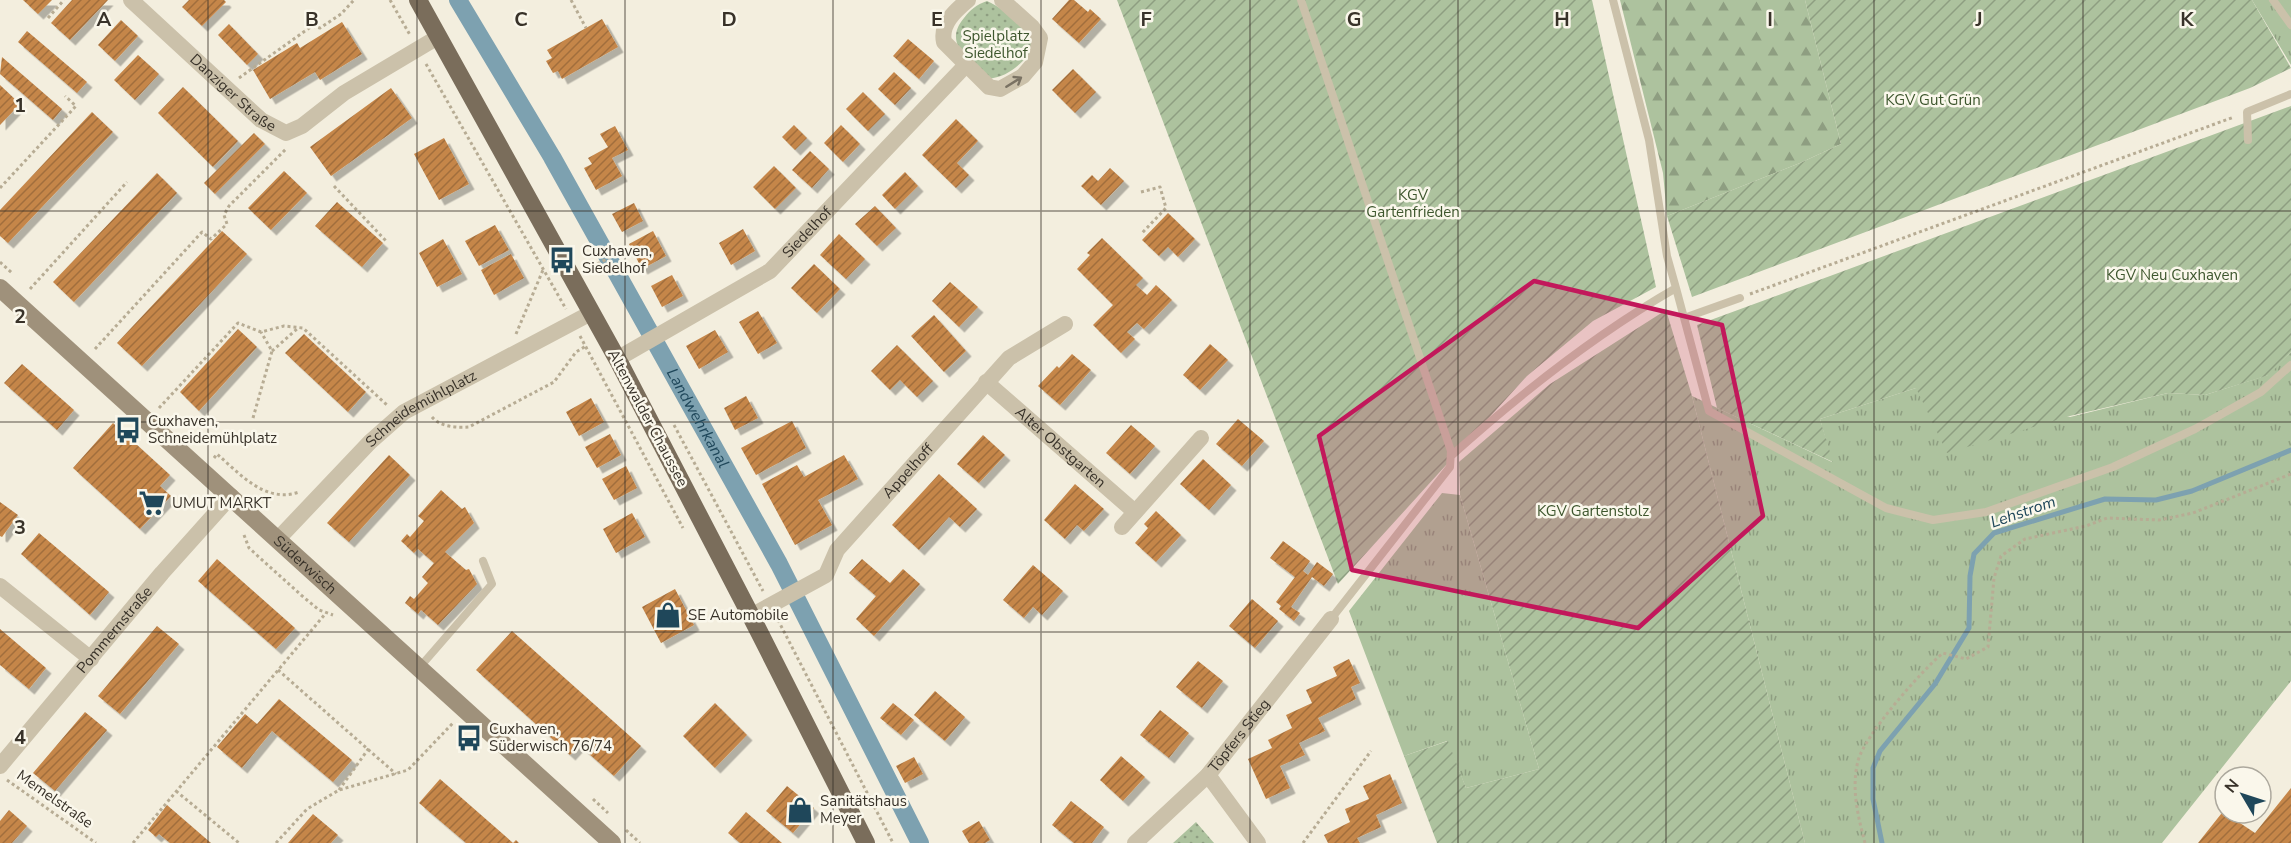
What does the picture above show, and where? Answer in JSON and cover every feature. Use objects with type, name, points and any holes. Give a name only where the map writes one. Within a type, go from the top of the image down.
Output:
[{"type":"main road","name":"Altenwalder Chaussee","points":[[418,0],[616,358],[866,843]]},
{"type":"street","name":"Danziger Straße","points":[[130,0],[261,120],[286,133],[302,126],[344,93],[438,38]]},
{"type":"street","points":[[968,0],[948,20],[942,33],[944,42],[965,66],[989,87],[1000,89],[1023,76],[1035,62],[1040,39],[1032,27],[1002,0]]},
{"type":"street","name":"Siedelhof","points":[[616,358],[770,271],[965,66]]},
{"type":"street","name":"Süderwisch","points":[[0,288],[612,843]]},
{"type":"street","name":"Schneidemühlplatz","points":[[278,539],[369,442],[399,417],[591,313]]},
{"type":"street","name":"Appelhoff","points":[[751,616],[826,574],[837,550],[986,382],[1009,358],[1065,324]]},
{"type":"street","name":"Alter Obstgarten","points":[[986,382],[1135,512]]},
{"type":"street","points":[[1122,527],[1201,438]]},
{"type":"street","name":"Pommernstraße","points":[[0,766],[162,573],[231,496]]},
{"type":"street","points":[[0,586],[91,659]]},
{"type":"street","name":"Töpfers Stieg","points":[[1135,843],[1208,775],[1331,619]]},
{"type":"street","points":[[1208,775],[1258,843]]},
{"type":"lane","points":[[1301,0],[1451,456],[1450,467],[1331,619]]},
{"type":"lane","points":[[1613,0],[1649,140],[1667,256],[1709,411],[1886,508],[1933,520],[1986,512],[2113,468],[2195,429],[2261,392],[2291,365]]},
{"type":"lane","points":[[2274,0],[2291,25]]},
{"type":"lane","points":[[2248,140],[2247,112],[2291,94]]},
{"type":"lane","points":[[1451,456],[1536,383],[1622,319],[1676,288]]},
{"type":"lane","points":[[1684,318],[1740,297]]},
{"type":"lane","points":[[419,668],[492,584],[483,561]]},
{"type":"path","points":[[48,18],[64,0]]},
{"type":"path","points":[[225,88],[312,26],[320,28],[341,14],[354,0]]},
{"type":"path","points":[[390,0],[574,323],[683,528]]},
{"type":"path","points":[[571,0],[586,28]]},
{"type":"path","points":[[0,188],[76,106],[65,96]]},
{"type":"path","points":[[1740,297],[2247,112]]},
{"type":"path","points":[[95,349],[202,232],[211,239],[227,224],[224,215],[229,206],[283,151],[290,147]]},
{"type":"path","points":[[30,289],[127,182]]},
{"type":"path","points":[[334,186],[387,242]]},
{"type":"path","points":[[1141,192],[1160,188],[1166,208],[1142,233]]},
{"type":"path","points":[[596,266],[626,248]]},
{"type":"path","points":[[509,357],[523,312],[543,270]]},
{"type":"path","points":[[159,408],[237,322],[261,332],[284,326],[303,328],[399,417]]},
{"type":"path","points":[[253,417],[272,351],[298,328]]},
{"type":"path","points":[[261,332],[272,351]]},
{"type":"path","points":[[423,403],[436,422],[458,428],[469,427],[554,382],[576,352],[604,336]]},
{"type":"path","points":[[214,458],[217,454],[262,490],[283,494],[303,490]]},
{"type":"path","points":[[1864,843],[1854,788],[1858,759],[1877,729],[1929,665],[1945,653],[1966,659],[1988,646],[1994,578],[2001,556],[2025,539],[2086,526],[2107,518],[2158,520],[2193,513],[2291,474]]},
{"type":"path","points":[[133,843],[326,613]]},
{"type":"path","points":[[278,669],[396,774]]},
{"type":"path","points":[[276,843],[307,809],[339,790],[408,770],[454,722]]},
{"type":"path","points":[[339,790],[369,748]]},
{"type":"path","points":[[1303,843],[1371,751]]},
{"type":"path","name":"Memelstraße","points":[[0,775],[96,843]]},
{"type":"path","points":[[176,790],[239,843]]},
{"type":"highlighted area","points":[[1534,281],[1722,325],[1763,516],[1638,628],[1352,570],[1319,436]]},
{"type":"green space","name":"KGV Gartenfrieden","points":[[1117,0],[1592,0],[1656,287],[1593,321],[1527,376],[1338,584]]},
{"type":"green space","points":[[1620,0],[1805,0],[1841,144],[1800,163],[1667,216],[1663,173]]},
{"type":"green space","name":"KGV Gut Grün","points":[[1805,0],[2252,0],[2291,68],[2250,88],[1692,297],[1667,216],[1800,163],[1841,144]]},
{"type":"green space","points":[[2252,0],[2291,0],[2291,65]]},
{"type":"green space","name":"Spielplatz Siedelhof","points":[[987,1],[1016,21],[1027,35],[1033,50],[1013,69],[989,79],[967,59],[957,44],[956,36],[958,27],[971,10]]},
{"type":"green space","name":"KGV Neu Cuxhaven","points":[[2291,106],[2291,352],[2269,375],[2205,395],[2168,393],[2070,416],[1947,453],[1916,388],[1820,419],[1833,462],[1717,408],[1697,325]]},
{"type":"green space","name":"KGV Gartenstolz","points":[[1666,310],[1692,396],[1805,843],[1437,843],[1404,756],[1448,741],[1466,788],[1539,769],[1460,495],[1459,462],[1550,384]]},
{"type":"green space","points":[[2291,352],[2291,681],[2224,765],[2213,765],[2213,779],[2162,843],[1805,843],[1692,396],[1832,462],[1820,419],[1916,388],[2070,417],[2168,393],[2205,395],[2268,375]]},
{"type":"green space","points":[[1442,493],[1460,495],[1539,769],[1466,788],[1447,741],[1404,756],[1349,611]]},
{"type":"green space","points":[[1196,822],[1214,843],[1173,843]]},
{"type":"building","points":[[23,0],[52,0],[38,14]]},
{"type":"building","points":[[72,0],[108,0],[70,40],[51,23]]},
{"type":"building","points":[[189,0],[224,0],[226,2],[202,26],[182,7]]},
{"type":"building","points":[[1069,0],[1074,0],[1088,12],[1090,9],[1101,19],[1079,43],[1052,19]]},
{"type":"building","points":[[602,19],[618,47],[562,79],[558,71],[553,73],[546,61],[552,58],[547,50]]},
{"type":"building","points":[[121,20],[138,36],[115,61],[98,45]]},
{"type":"building","points":[[342,22],[362,54],[320,80],[315,72],[270,99],[253,70],[297,43],[300,48]]},
{"type":"building","points":[[229,24],[258,54],[247,65],[218,35]]},
{"type":"building","points":[[27,31],[87,82],[77,93],[18,42]]},
{"type":"building","points":[[908,39],[934,61],[919,79],[893,56]]},
{"type":"building","points":[[138,55],[159,74],[135,100],[114,80]]},
{"type":"building","points":[[2,57],[62,109],[53,120],[0,74]]},
{"type":"building","points":[[1073,69],[1096,92],[1075,113],[1052,90]]},
{"type":"building","points":[[894,72],[911,88],[895,105],[878,89]]},
{"type":"building","points":[[0,85],[20,104],[0,125]]},
{"type":"building","points":[[183,87],[238,141],[213,167],[158,113]]},
{"type":"building","points":[[391,88],[412,118],[331,176],[310,147]]},
{"type":"building","points":[[863,92],[885,114],[868,131],[846,109]]},
{"type":"building","points":[[92,112],[113,132],[8,243],[0,236],[0,210]]},
{"type":"building","points":[[956,119],[978,141],[957,163],[969,175],[956,188],[922,155]]},
{"type":"building","points":[[794,125],[807,138],[795,150],[782,137]]},
{"type":"building","points":[[841,125],[860,144],[843,162],[824,143]]},
{"type":"building","points":[[615,126],[628,150],[612,158],[622,176],[596,190],[584,168],[592,164],[588,158],[608,147],[600,134]]},
{"type":"building","points":[[254,133],[265,144],[215,194],[204,183]]},
{"type":"building","points":[[444,138],[469,184],[439,200],[414,154]]},
{"type":"building","points":[[810,151],[829,169],[812,188],[792,170]]},
{"type":"building","points":[[774,166],[796,188],[775,209],[753,187]]},
{"type":"building","points":[[1110,168],[1124,181],[1101,205],[1081,186],[1092,175],[1098,181]]},
{"type":"building","points":[[284,171],[307,193],[271,230],[248,208]]},
{"type":"building","points":[[905,172],[918,186],[895,209],[882,195]]},
{"type":"building","points":[[157,173],[177,193],[74,302],[53,282]]},
{"type":"building","points":[[337,202],[383,243],[362,267],[315,226]]},
{"type":"building","points":[[634,203],[643,221],[622,232],[612,214]]},
{"type":"building","points":[[875,206],[896,228],[877,246],[855,224]]},
{"type":"building","points":[[1168,213],[1195,239],[1178,257],[1168,247],[1159,256],[1142,240]]},
{"type":"building","points":[[495,225],[509,250],[479,266],[465,241]]},
{"type":"building","points":[[743,229],[755,251],[731,265],[719,243]]},
{"type":"building","points":[[222,231],[247,254],[142,366],[117,343]]},
{"type":"building","points":[[653,231],[666,256],[642,269],[629,244]]},
{"type":"building","points":[[839,234],[865,259],[846,279],[820,255]]},
{"type":"building","points":[[1102,238],[1143,278],[1136,285],[1147,295],[1156,285],[1172,300],[1144,329],[1137,323],[1127,332],[1135,339],[1121,353],[1093,325],[1113,305],[1077,269],[1090,255],[1087,253]]},
{"type":"building","points":[[443,239],[462,274],[437,287],[419,253]]},
{"type":"building","points":[[511,254],[524,278],[494,295],[481,270]]},
{"type":"building","points":[[814,264],[840,289],[817,313],[791,288]]},
{"type":"building","points":[[672,275],[683,296],[662,307],[651,286]]},
{"type":"building","points":[[950,282],[978,307],[959,327],[932,301]]},
{"type":"building","points":[[758,311],[777,343],[758,354],[739,322]]},
{"type":"building","points":[[934,315],[966,351],[944,372],[911,336]]},
{"type":"building","points":[[238,329],[257,347],[199,411],[180,392]]},
{"type":"building","points":[[715,330],[728,352],[699,369],[686,346]]},
{"type":"building","points":[[304,334],[366,392],[348,412],[285,353]]},
{"type":"building","points":[[1210,344],[1228,360],[1200,390],[1183,375]]},
{"type":"building","points":[[897,345],[933,381],[917,397],[900,380],[890,390],[871,371]]},
{"type":"building","points":[[1072,354],[1091,370],[1060,405],[1038,386]]},
{"type":"building","points":[[22,364],[74,410],[57,430],[4,383]]},
{"type":"building","points":[[746,396],[758,418],[735,430],[724,408]]},
{"type":"building","points":[[591,398],[604,422],[579,436],[566,412]]},
{"type":"building","points":[[1238,419],[1264,441],[1242,466],[1216,444]]},
{"type":"building","points":[[792,421],[806,448],[756,475],[741,448]]},
{"type":"building","points":[[113,423],[170,475],[160,486],[171,496],[140,529],[73,468]]},
{"type":"building","points":[[1131,425],[1155,446],[1130,474],[1106,453]]},
{"type":"building","points":[[610,434],[621,455],[597,468],[585,447]]},
{"type":"building","points":[[983,435],[1005,455],[979,483],[957,464]]},
{"type":"building","points":[[389,455],[410,475],[349,542],[327,523]]},
{"type":"building","points":[[844,455],[858,479],[818,500],[832,525],[795,545],[762,484],[797,465],[804,477]]},
{"type":"building","points":[[1203,459],[1231,485],[1209,510],[1180,484]]},
{"type":"building","points":[[626,466],[637,488],[614,500],[602,479]]},
{"type":"building","points":[[939,474],[977,509],[960,527],[949,517],[919,550],[892,525]]},
{"type":"building","points":[[1075,484],[1104,509],[1084,531],[1077,525],[1065,539],[1044,520]]},
{"type":"building","points":[[441,490],[462,509],[465,507],[474,523],[445,552],[466,570],[469,569],[477,584],[438,625],[421,610],[418,614],[405,603],[410,596],[414,599],[428,583],[422,577],[434,563],[418,549],[414,553],[401,541],[407,534],[410,537],[424,521],[418,516]]},
{"type":"building","points":[[0,502],[18,515],[2,537],[0,536]]},
{"type":"building","points":[[1156,511],[1181,535],[1156,562],[1135,543],[1148,528],[1144,524]]},
{"type":"building","points":[[632,513],[645,537],[616,553],[603,529]]},
{"type":"building","points":[[39,533],[109,592],[90,615],[21,554]]},
{"type":"building","points":[[1283,541],[1310,561],[1303,571],[1308,575],[1317,562],[1333,574],[1324,586],[1312,577],[1291,607],[1300,613],[1294,621],[1279,609],[1281,606],[1276,602],[1295,577],[1270,558]]},
{"type":"building","points":[[217,559],[295,628],[276,649],[198,581]]},
{"type":"building","points":[[862,559],[890,583],[903,569],[920,584],[874,636],[856,619],[876,596],[849,573]]},
{"type":"building","points":[[1033,565],[1063,591],[1042,615],[1033,607],[1024,618],[1003,600]]},
{"type":"building","points":[[675,589],[694,625],[661,643],[642,607]]},
{"type":"building","points":[[1252,599],[1278,621],[1255,648],[1229,626]]},
{"type":"building","points":[[157,626],[179,644],[120,714],[98,696]]},
{"type":"building","points":[[0,629],[46,668],[29,689],[0,665]]},
{"type":"building","points":[[512,631],[641,746],[614,776],[579,745],[570,755],[476,670]]},
{"type":"building","points":[[1349,659],[1360,683],[1351,687],[1356,699],[1318,718],[1325,731],[1299,743],[1305,755],[1280,766],[1290,788],[1266,799],[1248,759],[1272,748],[1268,740],[1292,728],[1286,715],[1312,703],[1306,690],[1337,676],[1333,667]]},
{"type":"building","points":[[1198,661],[1223,681],[1202,708],[1176,687]]},
{"type":"building","points":[[935,691],[965,717],[945,741],[914,715]]},
{"type":"building","points":[[279,699],[352,760],[333,782],[272,731],[242,768],[217,747],[245,714],[257,724]]},
{"type":"building","points":[[715,703],[747,735],[715,768],[683,736]]},
{"type":"building","points":[[893,703],[914,720],[901,735],[880,718]]},
{"type":"building","points":[[1160,710],[1189,733],[1169,758],[1140,735]]},
{"type":"building","points":[[85,712],[107,730],[55,791],[33,773]]},
{"type":"building","points":[[1121,756],[1145,777],[1123,801],[1100,780]]},
{"type":"building","points":[[914,757],[923,774],[905,783],[896,766]]},
{"type":"building","points":[[1390,774],[1402,803],[1376,815],[1381,827],[1357,838],[1360,843],[1328,843],[1324,835],[1350,822],[1345,809],[1369,799],[1363,786]]},
{"type":"building","points":[[440,779],[513,843],[466,843],[419,803]]},
{"type":"building","points":[[787,786],[814,808],[793,833],[766,811]]},
{"type":"building","points":[[2291,788],[2291,843],[2198,843],[2213,824],[2243,825],[2255,833],[2261,825],[2273,825],[2273,810]]},
{"type":"building","points":[[1071,801],[1104,827],[1092,843],[1074,843],[1052,825]]},
{"type":"building","points":[[167,805],[211,843],[170,843],[159,834],[156,837],[148,830]]},
{"type":"building","points":[[9,810],[27,826],[12,843],[0,843],[0,821]]},
{"type":"building","points":[[746,812],[782,843],[740,843],[728,833]]},
{"type":"building","points":[[313,814],[338,835],[331,843],[288,843]]},
{"type":"building","points":[[979,821],[990,840],[985,843],[969,843],[962,831]]},
{"type":"waterway","name":"Landwehrkanal","points":[[458,0],[552,157],[779,564],[920,843]]},
{"type":"waterway","name":"Lehstrom","points":[[1882,843],[1873,799],[1873,768],[1880,751],[1935,684],[1969,628],[1970,576],[1974,554],[1994,533],[2105,499],[2156,500],[2192,491],[2291,450]]},
{"type":"place","name":"Cuxhaven, Siedelhof","points":[[562,260]]},
{"type":"place","name":"Cuxhaven, Schneidemühlplatz","points":[[128,430]]},
{"type":"place","name":"UMUT MARKT","points":[[152,503]]},
{"type":"place","name":"SE Automobile","points":[[668,615]]},
{"type":"place","name":"Cuxhaven, Süderwisch 76/74","points":[[469,738]]},
{"type":"place","name":"Sanitätshaus Meyer","points":[[800,810]]}]
